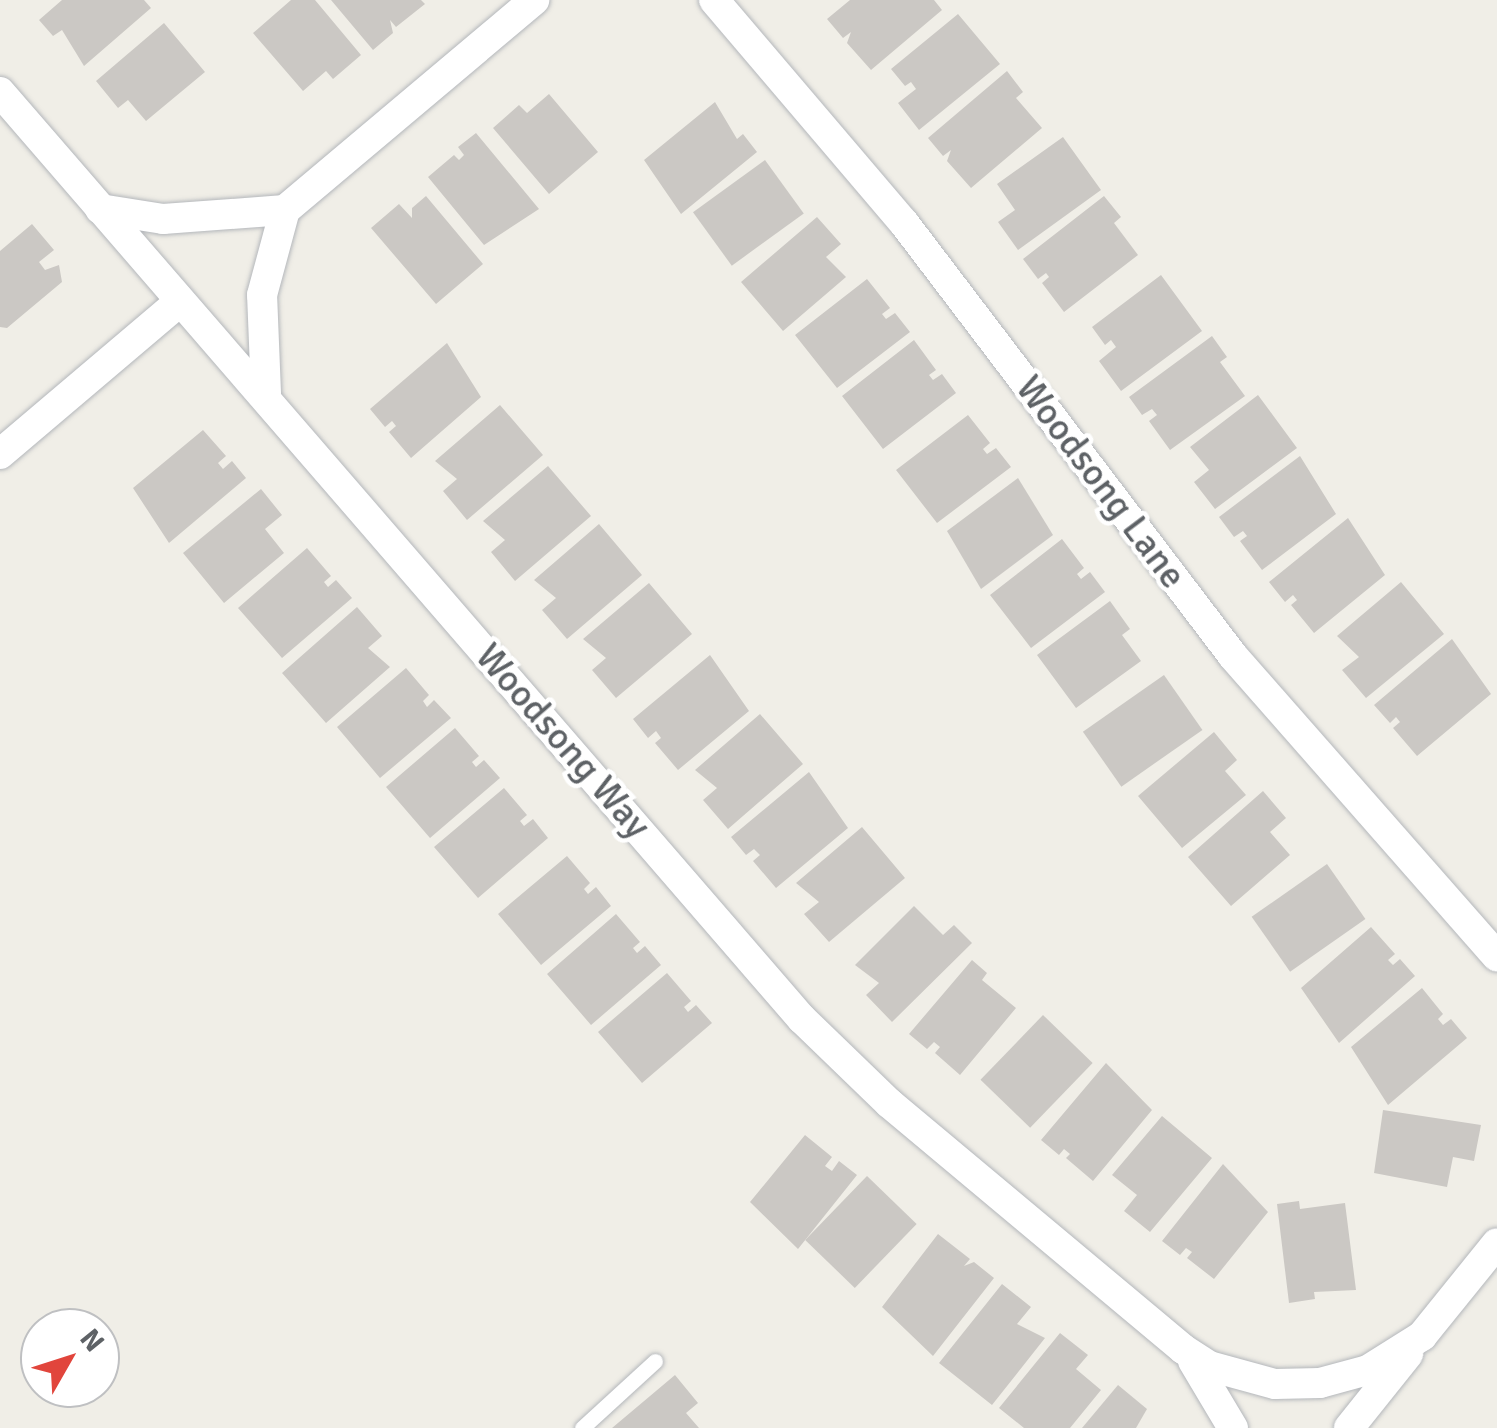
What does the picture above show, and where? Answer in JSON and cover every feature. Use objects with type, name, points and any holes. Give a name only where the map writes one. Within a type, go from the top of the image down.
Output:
[{"type":"street","points":[[100,209],[216,220],[285,210],[534,0]]},
{"type":"street","name":"Woodsong Lane","points":[[709,1],[904,223],[1234,656],[1497,957]]},
{"type":"street","name":"Woodsong Way","points":[[0,92],[180,302],[266,393],[837,1056],[1182,1348],[1233,1428]]},
{"type":"street","points":[[266,393],[262,295],[285,210]]},
{"type":"street","points":[[0,454],[180,302]]},
{"type":"street","points":[[1349,1428],[1497,1243]]},
{"type":"street","points":[[1182,1348],[1250,1380],[1311,1384],[1368,1370],[1422,1336]]},
{"type":"lane","points":[[582,1428],[655,1362]]},
{"type":"building","points":[[62,0],[144,0],[151,8],[84,66],[62,30],[53,36],[39,20]]},
{"type":"building","points":[[291,0],[315,0],[361,55],[333,79],[326,71],[303,91],[253,33]]},
{"type":"building","points":[[331,0],[421,0],[425,4],[396,27],[390,20],[393,33],[373,50]]},
{"type":"building","points":[[850,0],[934,0],[942,10],[871,70],[847,43],[851,32],[843,38],[827,19]]},
{"type":"building","points":[[958,14],[1000,64],[919,130],[898,103],[916,89],[911,82],[905,86],[891,69]]},
{"type":"building","points":[[164,23],[205,72],[146,121],[128,100],[118,108],[96,81]]},
{"type":"building","points":[[1007,71],[1023,92],[1016,98],[1042,128],[971,188],[947,161],[951,150],[943,156],[928,138]]},
{"type":"building","points":[[549,94],[598,152],[549,194],[493,128],[519,105],[527,113]]},
{"type":"building","points":[[715,102],[737,139],[743,134],[757,152],[681,214],[644,160]]},
{"type":"building","points":[[476,133],[539,209],[484,245],[428,177],[454,155],[459,160],[464,155],[458,147]]},
{"type":"building","points":[[1063,137],[1101,190],[1018,250],[998,222],[1015,210],[997,184]]},
{"type":"building","points":[[765,160],[804,213],[732,266],[693,212]]},
{"type":"building","points":[[426,196],[483,264],[436,304],[371,228],[399,204],[412,218],[412,208]]},
{"type":"building","points":[[1104,196],[1121,217],[1114,223],[1138,255],[1064,312],[1042,283],[1049,277],[1046,273],[1038,279],[1023,259]]},
{"type":"building","points":[[817,217],[841,244],[826,257],[846,277],[783,331],[741,282]]},
{"type":"building","points":[[32,224],[54,250],[39,262],[45,270],[59,265],[62,282],[7,328],[0,327],[0,251]]},
{"type":"building","points":[[1161,275],[1202,331],[1121,391],[1099,361],[1116,347],[1111,340],[1105,345],[1092,327]]},
{"type":"building","points":[[867,279],[890,308],[882,314],[886,319],[895,313],[910,332],[837,388],[795,335]]},
{"type":"building","points":[[1212,336],[1227,357],[1220,362],[1245,396],[1170,450],[1149,421],[1157,415],[1152,409],[1142,415],[1129,397]]},
{"type":"building","points":[[914,340],[936,370],[929,375],[933,380],[942,374],[956,393],[883,449],[842,396]]},
{"type":"building","points":[[447,343],[481,397],[411,458],[389,432],[396,426],[392,421],[385,427],[370,409]]},
{"type":"building","points":[[1258,395],[1297,448],[1215,509],[1194,482],[1209,470],[1190,447]]},
{"type":"building","points":[[500,405],[543,455],[467,520],[443,491],[457,479],[435,461]]},
{"type":"building","points":[[968,415],[990,443],[983,449],[987,454],[996,448],[1011,467],[937,523],[896,470]]},
{"type":"building","points":[[203,430],[226,456],[218,463],[223,469],[232,461],[246,478],[169,543],[133,488]]},
{"type":"building","points":[[1300,456],[1336,514],[1262,570],[1240,541],[1247,536],[1243,531],[1234,537],[1219,517]]},
{"type":"building","points":[[548,466],[591,516],[515,581],[491,552],[505,540],[483,521]]},
{"type":"building","points":[[1018,478],[1053,535],[981,589],[947,531]]},
{"type":"building","points":[[261,489],[282,515],[265,529],[284,553],[224,603],[183,553]]},
{"type":"building","points":[[1348,518],[1385,575],[1314,633],[1291,605],[1297,600],[1293,595],[1285,602],[1269,582]]},
{"type":"building","points":[[599,524],[642,575],[567,639],[542,610],[556,598],[534,580]]},
{"type":"building","points":[[1062,539],[1084,568],[1077,574],[1081,579],[1090,572],[1105,592],[1031,648],[990,595]]},
{"type":"building","points":[[307,548],[331,576],[324,582],[328,587],[336,580],[352,598],[282,658],[238,608]]},
{"type":"building","points":[[1401,582],[1444,634],[1366,698],[1342,670],[1359,657],[1337,636]]},
{"type":"building","points":[[649,583],[692,634],[616,698],[592,670],[606,658],[583,639]]},
{"type":"building","points":[[1110,601],[1130,629],[1122,635],[1141,661],[1076,708],[1037,655]]},
{"type":"building","points":[[357,607],[382,636],[368,648],[390,667],[326,723],[282,673]]},
{"type":"building","points":[[1452,639],[1491,694],[1417,756],[1393,728],[1400,722],[1396,717],[1390,723],[1374,705]]},
{"type":"building","points":[[710,655],[749,711],[678,770],[655,743],[661,738],[656,731],[648,738],[633,719]]},
{"type":"building","points":[[406,668],[429,695],[423,701],[427,707],[434,700],[451,718],[380,778],[337,727]]},
{"type":"building","points":[[1164,675],[1202,730],[1121,787],[1083,732]]},
{"type":"building","points":[[760,714],[803,764],[728,829],[703,800],[717,788],[695,770]]},
{"type":"building","points":[[455,728],[479,756],[472,762],[476,767],[484,760],[500,778],[430,838],[386,787]]},
{"type":"building","points":[[1214,732],[1237,760],[1225,771],[1246,795],[1182,848],[1138,796]]},
{"type":"building","points":[[809,772],[848,828],[776,888],[753,861],[760,855],[754,849],[746,855],[731,837]]},
{"type":"building","points":[[504,788],[527,815],[520,821],[524,826],[533,819],[548,838],[478,898],[434,847]]},
{"type":"building","points":[[1263,791],[1286,818],[1270,832],[1290,855],[1231,906],[1188,857]]},
{"type":"building","points":[[862,827],[905,878],[829,942],[804,914],[819,902],[796,883]]},
{"type":"building","points":[[567,856],[590,883],[584,889],[588,894],[596,887],[611,906],[541,965],[498,914]]},
{"type":"building","points":[[1327,864],[1365,919],[1290,972],[1252,917]]},
{"type":"building","points":[[914,906],[943,935],[954,925],[972,943],[892,1022],[866,995],[879,983],[855,965]]},
{"type":"building","points":[[616,914],[640,942],[633,948],[637,953],[645,946],[661,965],[591,1025],[547,974]]},
{"type":"building","points":[[1371,927],[1395,954],[1388,960],[1393,965],[1400,959],[1415,976],[1339,1043],[1301,988]]},
{"type":"building","points":[[972,960],[987,973],[982,980],[1016,1008],[960,1075],[935,1053],[940,1047],[934,1042],[927,1049],[909,1034]]},
{"type":"building","points":[[667,973],[691,1001],[684,1007],[688,1012],[696,1005],[712,1023],[642,1083],[598,1032]]},
{"type":"building","points":[[1422,988],[1443,1014],[1438,1019],[1443,1025],[1451,1019],[1467,1038],[1388,1105],[1351,1047]]},
{"type":"building","points":[[1043,1015],[1093,1063],[1030,1128],[980,1080]]},
{"type":"building","points":[[1106,1063],[1152,1110],[1093,1181],[1066,1158],[1070,1154],[1064,1149],[1059,1155],[1041,1140]]},
{"type":"building","points":[[1383,1110],[1481,1125],[1474,1161],[1453,1157],[1447,1187],[1374,1173]]},
{"type":"building","points":[[1162,1116],[1212,1158],[1150,1232],[1124,1211],[1137,1195],[1112,1175]]},
{"type":"building","points":[[805,1135],[832,1157],[825,1166],[832,1171],[839,1161],[857,1175],[798,1249],[750,1202]]},
{"type":"building","points":[[1223,1164],[1268,1212],[1214,1279],[1187,1258],[1192,1252],[1186,1248],[1180,1255],[1162,1241]]},
{"type":"building","points":[[867,1176],[917,1224],[855,1288],[805,1240]]},
{"type":"building","points":[[1299,1201],[1300,1209],[1345,1203],[1356,1290],[1314,1292],[1315,1299],[1289,1303],[1277,1204]]},
{"type":"building","points":[[938,1234],[970,1259],[964,1266],[974,1262],[994,1278],[933,1356],[882,1307]]},
{"type":"building","points":[[1002,1284],[1031,1307],[1017,1324],[1045,1338],[992,1405],[939,1363]]},
{"type":"building","points":[[1060,1333],[1088,1355],[1076,1369],[1101,1390],[1070,1428],[1024,1428],[999,1408]]},
{"type":"building","points":[[675,1375],[698,1403],[686,1413],[699,1428],[612,1428]]},
{"type":"building","points":[[1118,1385],[1147,1409],[1136,1428],[1082,1428]]}]
